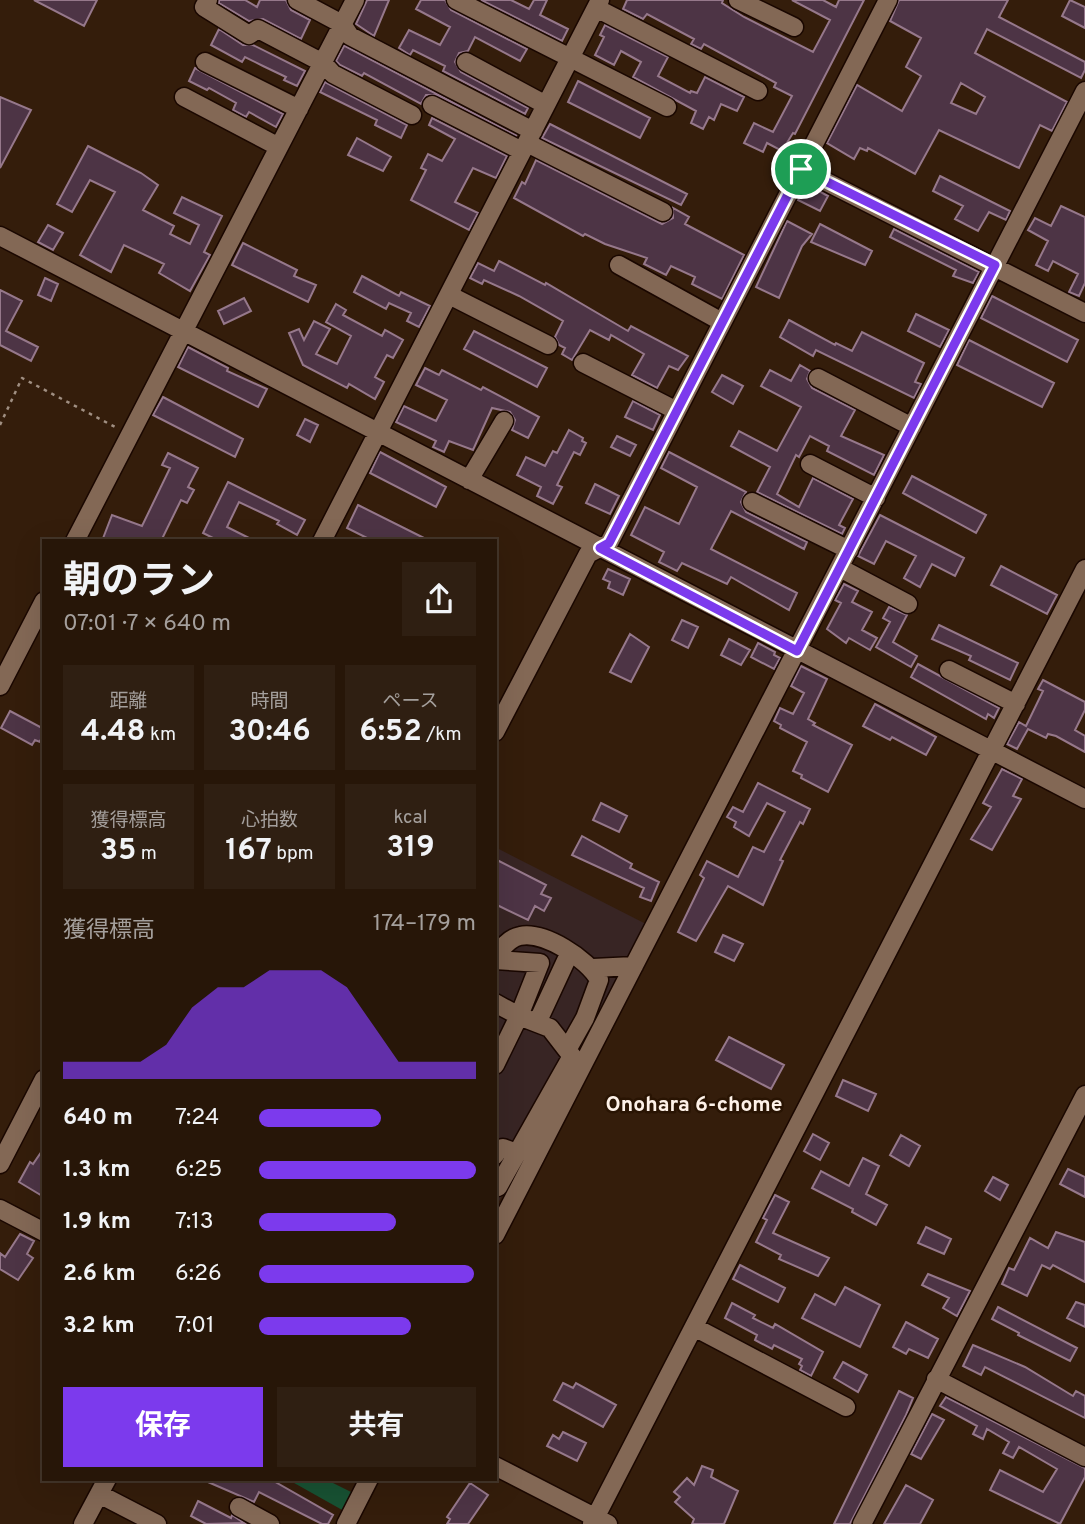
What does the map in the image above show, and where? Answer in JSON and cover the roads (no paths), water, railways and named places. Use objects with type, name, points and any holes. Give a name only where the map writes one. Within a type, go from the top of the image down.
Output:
[{"type":"street","points":[[208,0],[204,7],[249,35],[258,29],[323,63],[333,74],[412,115]]},
{"type":"street","points":[[297,0],[342,24],[350,36],[527,142],[663,212]]},
{"type":"street","points":[[76,539],[355,0]]},
{"type":"street","points":[[456,0],[667,107]]},
{"type":"street","points":[[738,0],[794,27]]},
{"type":"street","points":[[497,728],[588,554],[609,543],[888,0]]},
{"type":"street","points":[[323,539],[598,4],[758,90]]},
{"type":"street","points":[[205,62],[299,109]]},
{"type":"street","points":[[466,62],[546,105]]},
{"type":"street","points":[[497,1231],[1085,91]]},
{"type":"street","points":[[184,97],[279,147]]},
{"type":"street","points":[[432,105],[527,142]]},
{"type":"street","points":[[801,169],[995,265],[1085,313]]},
{"type":"street","points":[[0,236],[1085,799]]},
{"type":"street","points":[[619,265],[722,322]]},
{"type":"street","points":[[449,295],[548,345]]},
{"type":"street","points":[[583,363],[677,411]]},
{"type":"street","points":[[818,378],[912,427]]},
{"type":"street","points":[[469,480],[504,421]]},
{"type":"street","points":[[810,464],[876,498]]},
{"type":"street","points":[[752,502],[849,551]]},
{"type":"street","points":[[840,568],[908,604]]},
{"type":"street","points":[[497,1467],[599,1522],[694,1326],[1085,569]]},
{"type":"street","points":[[0,686],[42,605]]},
{"type":"street","points":[[949,670],[1016,704]]},
{"type":"street","points":[[497,956],[503,946],[519,936],[539,936],[593,968],[600,980],[585,1018],[567,1050]]},
{"type":"street","points":[[537,1023],[570,952]]},
{"type":"street","points":[[497,959],[540,963],[497,1061]]},
{"type":"street","points":[[593,968],[634,965]]},
{"type":"street","points":[[497,1005],[550,1028],[572,1056],[497,1186]]},
{"type":"street","points":[[0,1164],[42,1083]]},
{"type":"street","points":[[862,1524],[1085,1095]]},
{"type":"street","points":[[497,1152],[503,1148],[517,1153]]},
{"type":"street","points":[[0,1209],[42,1231]]},
{"type":"street","points":[[694,1326],[846,1407]]},
{"type":"street","points":[[936,1379],[1085,1457]]},
{"type":"street","points":[[346,1524],[368,1481]]},
{"type":"street","points":[[83,1524],[103,1487],[157,1524]]},
{"type":"street","points":[[239,1507],[270,1524]]},
{"type":"district","name":"Onohara 6-chome","points":[[694,1104]]}]
